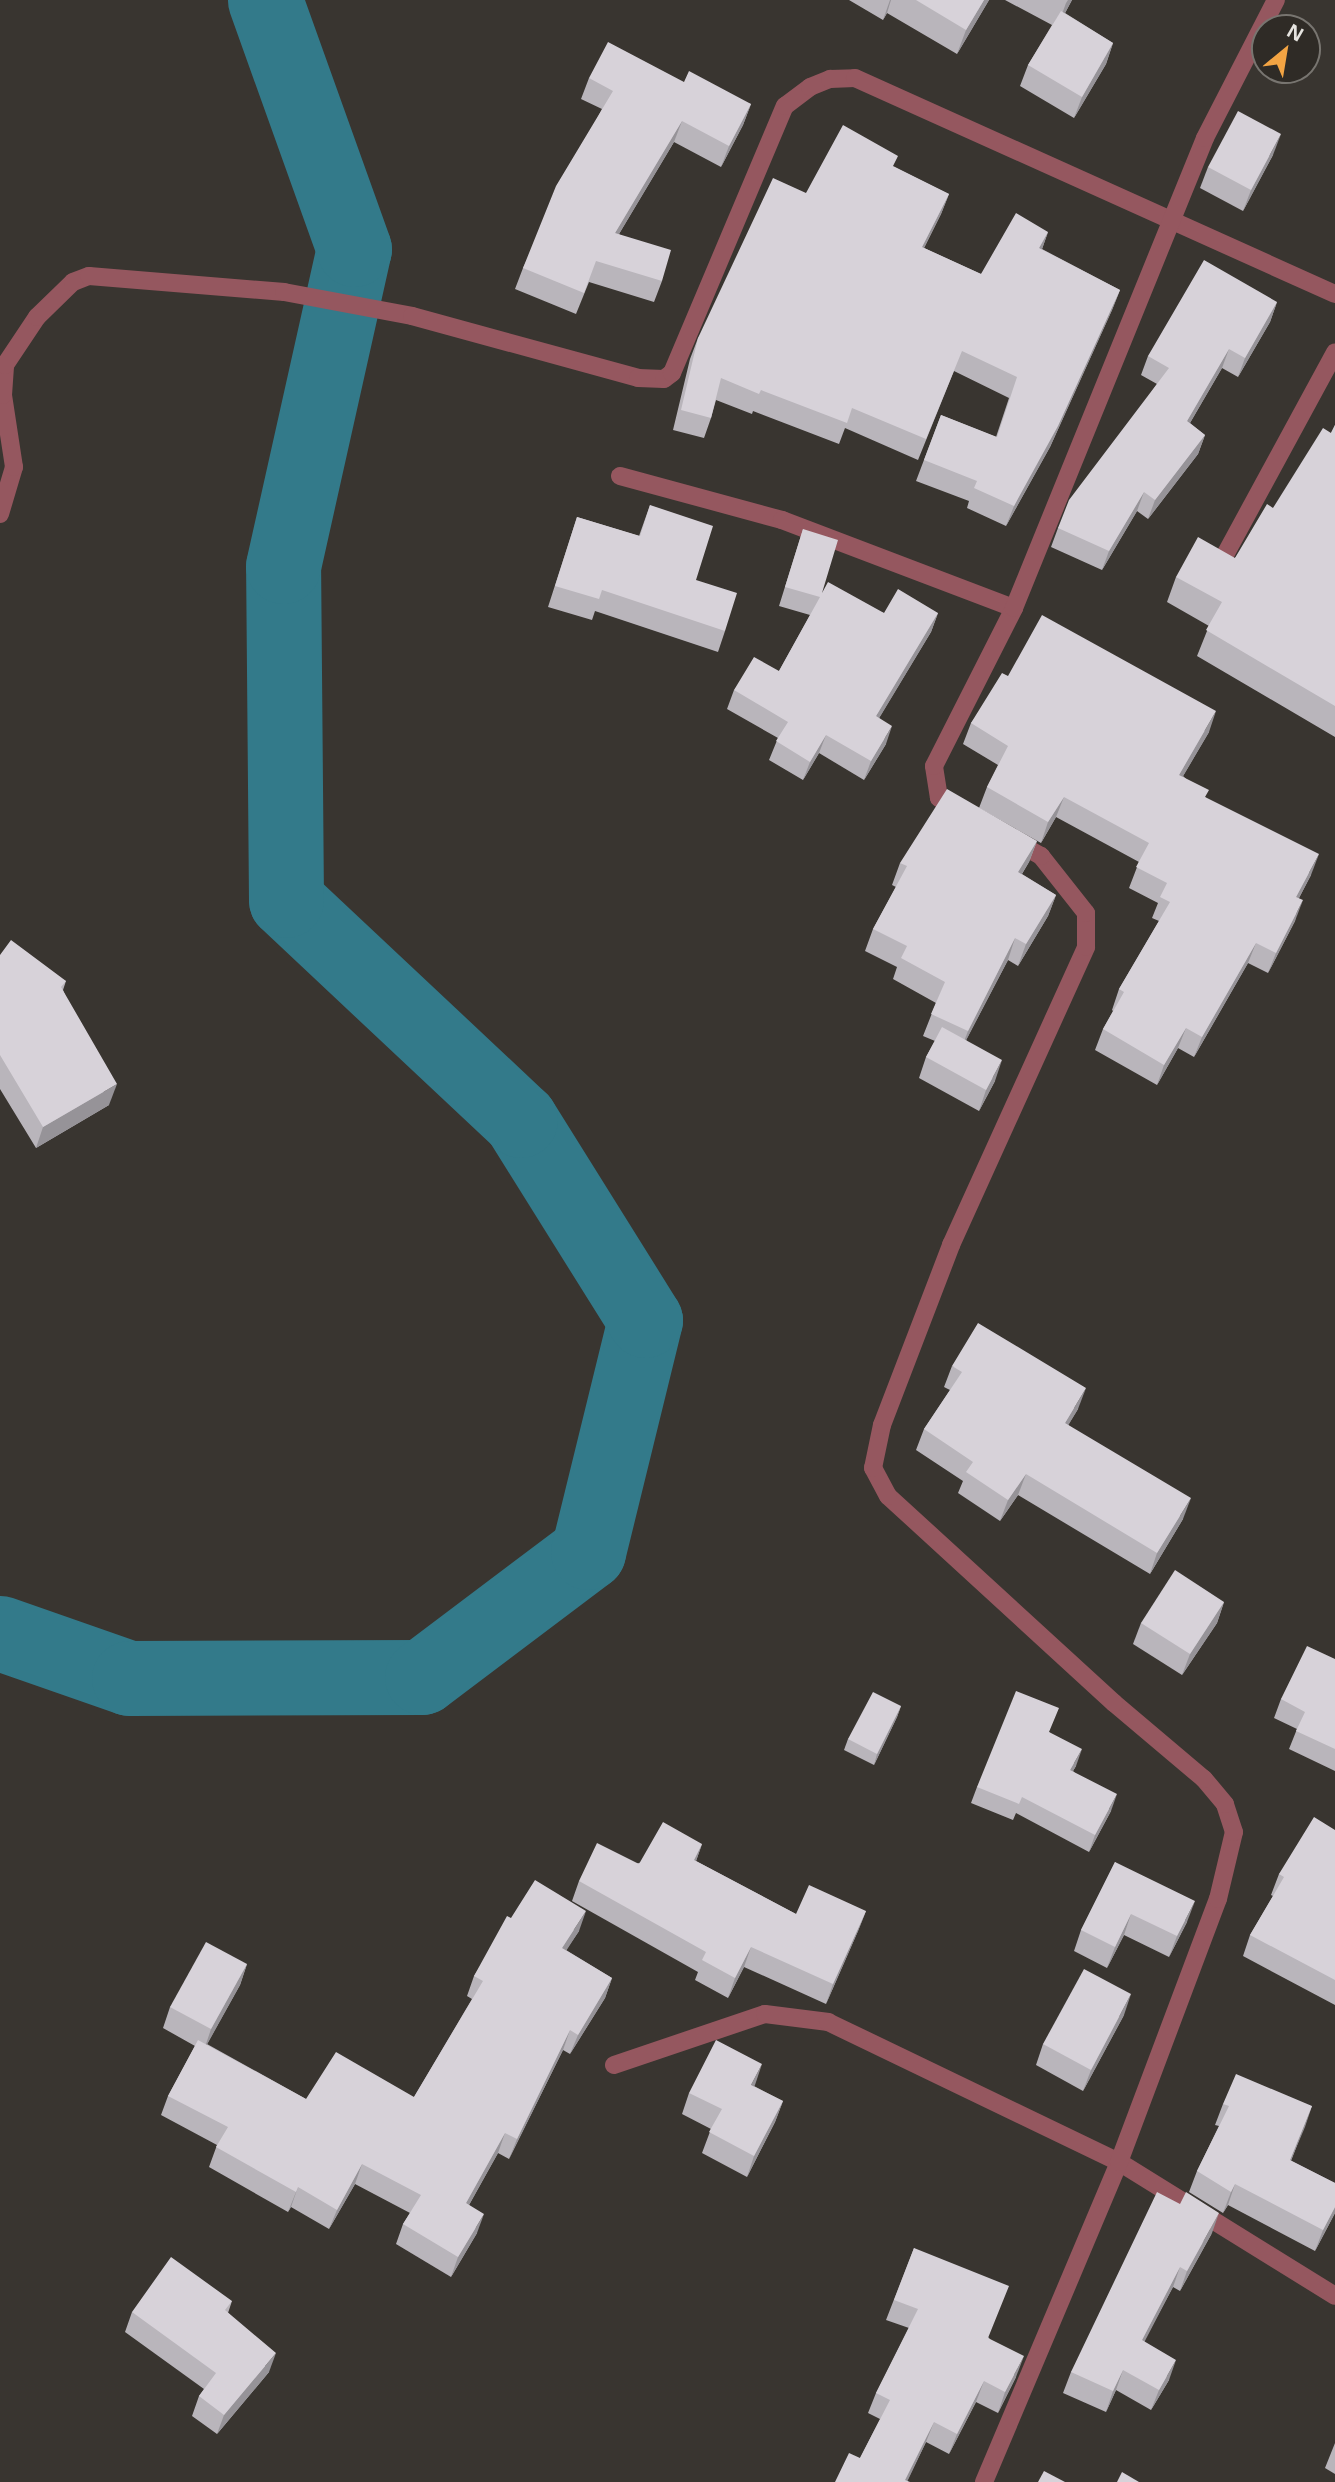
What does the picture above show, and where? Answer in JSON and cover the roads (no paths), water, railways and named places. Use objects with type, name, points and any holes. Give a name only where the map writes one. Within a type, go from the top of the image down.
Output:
[{"type":"street","points":[[973,817],[939,797],[934,766],[1014,608],[1205,138],[1276,0]]},
{"type":"street","points":[[0,514],[14,467],[3,395],[5,365],[37,317],[73,282],[89,276],[284,292],[412,316],[638,378],[664,379],[672,373],[785,106],[810,87],[830,79],[855,78],[1335,294]]},
{"type":"street","points":[[1219,566],[1335,352]]},
{"type":"street","points":[[620,476],[782,520],[1014,608]]},
{"type":"street","points":[[984,2482],[1119,2162],[1218,1899],[1234,1832],[1225,1804],[1204,1779],[1114,1703],[888,1496],[873,1468],[882,1425],[951,1245],[1062,1005],[1089,930],[1086,913],[1062,878],[1041,856],[995,830]]},
{"type":"street","points":[[614,2065],[765,2014],[828,2022],[1119,2162],[1335,2296]]},
{"type":"waterway","points":[[0,1633],[129,1678],[422,1677],[588,1552],[645,1320],[520,1120],[286,900],[283,566],[354,249],[265,0]]}]
